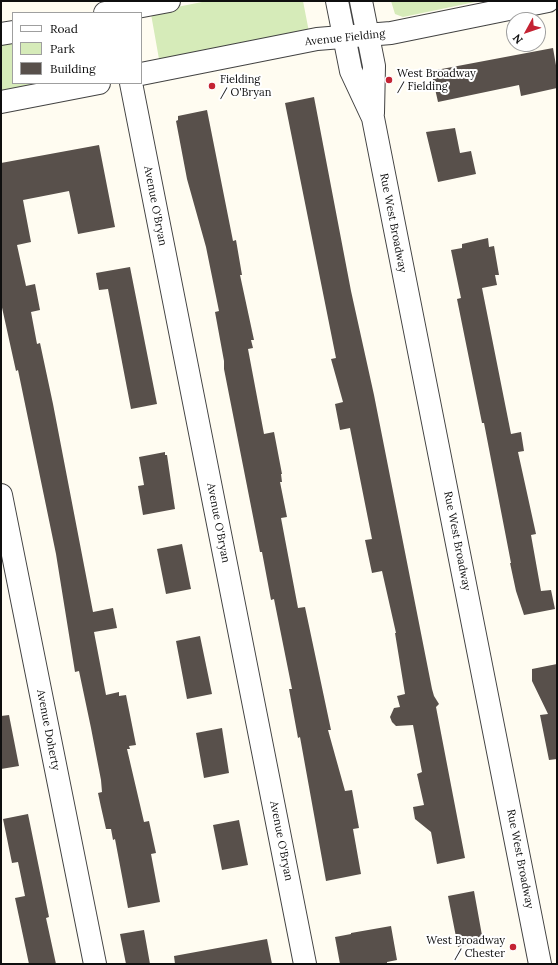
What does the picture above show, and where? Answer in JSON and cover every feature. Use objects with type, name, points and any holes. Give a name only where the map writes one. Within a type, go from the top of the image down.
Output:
[{"type":"street","points":[[112,10],[169,1]]},
{"type":"street","name":"Rue West Broadway","points":[[337,1],[351,71],[373,118]]},
{"type":"street","name":"Rue West Broadway","points":[[361,1],[374,66],[373,118],[540,964]]},
{"type":"street","name":"Avenue Fielding","points":[[142,74],[313,40],[344,36],[391,33],[548,1]]},
{"type":"street","points":[[1,34],[12,32]]},
{"type":"street","points":[[1,102],[94,84]]},
{"type":"street","name":"Avenue O'Bryan","points":[[130,84],[305,964]]},
{"type":"street","name":"Avenue Doherty","points":[[1,495],[95,964]]},
{"type":"green space","points":[[207,1],[303,1],[309,32],[162,60],[159,59],[151,14],[157,11]]},
{"type":"green space","points":[[391,1],[480,1],[403,17],[395,14]]},
{"type":"green space","points":[[12,40],[12,84],[53,84],[1,94],[1,42]]},
{"type":"building","points":[[553,48],[557,71],[557,88],[521,96],[519,85],[438,102],[431,71],[532,52],[546,52],[546,49]]},
{"type":"building","points":[[314,97],[351,291],[374,395],[432,689],[439,704],[436,707],[465,858],[437,864],[431,832],[415,819],[413,807],[424,805],[417,774],[422,772],[413,725],[396,726],[390,717],[394,708],[400,707],[397,696],[405,694],[396,633],[382,571],[372,573],[365,540],[372,539],[350,428],[340,430],[335,404],[343,402],[331,359],[336,358],[285,103]]},
{"type":"building","points":[[207,110],[233,241],[236,240],[242,275],[240,275],[254,340],[251,340],[253,348],[248,349],[264,434],[274,432],[282,474],[282,482],[280,482],[287,517],[281,518],[298,608],[305,607],[331,730],[328,730],[345,791],[352,790],[359,828],[353,829],[361,874],[326,881],[300,737],[298,738],[289,689],[292,689],[274,599],[271,600],[262,552],[260,552],[224,369],[224,361],[215,312],[219,311],[206,247],[187,179],[176,121],[178,120],[178,116]]},
{"type":"building","points":[[455,128],[460,153],[471,151],[476,174],[438,182],[426,132]]},
{"type":"building","points":[[99,145],[115,227],[78,234],[69,191],[23,200],[31,242],[17,245],[26,286],[35,284],[40,310],[31,312],[37,344],[40,343],[53,404],[93,612],[113,608],[117,628],[94,632],[106,695],[119,692],[119,696],[126,695],[136,745],[129,746],[130,749],[127,749],[144,822],[149,821],[156,853],[151,854],[160,902],[128,908],[115,839],[113,840],[111,829],[106,829],[98,793],[102,792],[101,780],[91,728],[79,671],[75,672],[56,554],[18,370],[16,371],[1,303],[1,163]]},
{"type":"building","points":[[488,238],[489,247],[494,246],[499,275],[495,275],[497,285],[482,288],[511,434],[521,432],[524,451],[518,452],[536,534],[531,535],[541,591],[551,590],[555,609],[524,615],[516,591],[510,563],[484,423],[482,423],[457,299],[461,298],[451,250],[462,248],[462,244]]},
{"type":"building","points":[[130,267],[157,404],[131,409],[108,289],[99,290],[96,273]]},
{"type":"building","points":[[165,452],[165,455],[167,455],[175,509],[143,515],[138,486],[144,485],[139,457]]},
{"type":"building","points":[[182,544],[191,589],[166,594],[157,549]]},
{"type":"building","points":[[200,636],[212,694],[187,699],[176,641]]},
{"type":"building","points":[[557,664],[557,759],[549,760],[540,715],[548,714],[532,681],[532,669]]},
{"type":"building","points":[[9,715],[19,766],[1,769],[1,716]]},
{"type":"building","points":[[222,728],[229,773],[204,778],[196,733]]},
{"type":"building","points":[[28,814],[49,917],[46,918],[56,964],[29,964],[15,898],[25,896],[18,862],[12,863],[3,819]]},
{"type":"building","points":[[239,820],[248,865],[222,870],[213,825]]},
{"type":"building","points":[[474,891],[483,941],[458,947],[448,896]]},
{"type":"building","points":[[391,926],[397,960],[387,962],[387,964],[340,964],[335,937]]},
{"type":"building","points":[[144,930],[150,964],[126,964],[120,934]]},
{"type":"building","points":[[267,939],[272,964],[175,964],[174,956]]},
{"type":"place","name":"West Broadway / Fielding","points":[[389,80]]},
{"type":"place","name":"Fielding / O'Bryan","points":[[212,86]]},
{"type":"place","name":"West Broadway / Chester","points":[[513,947]]}]
